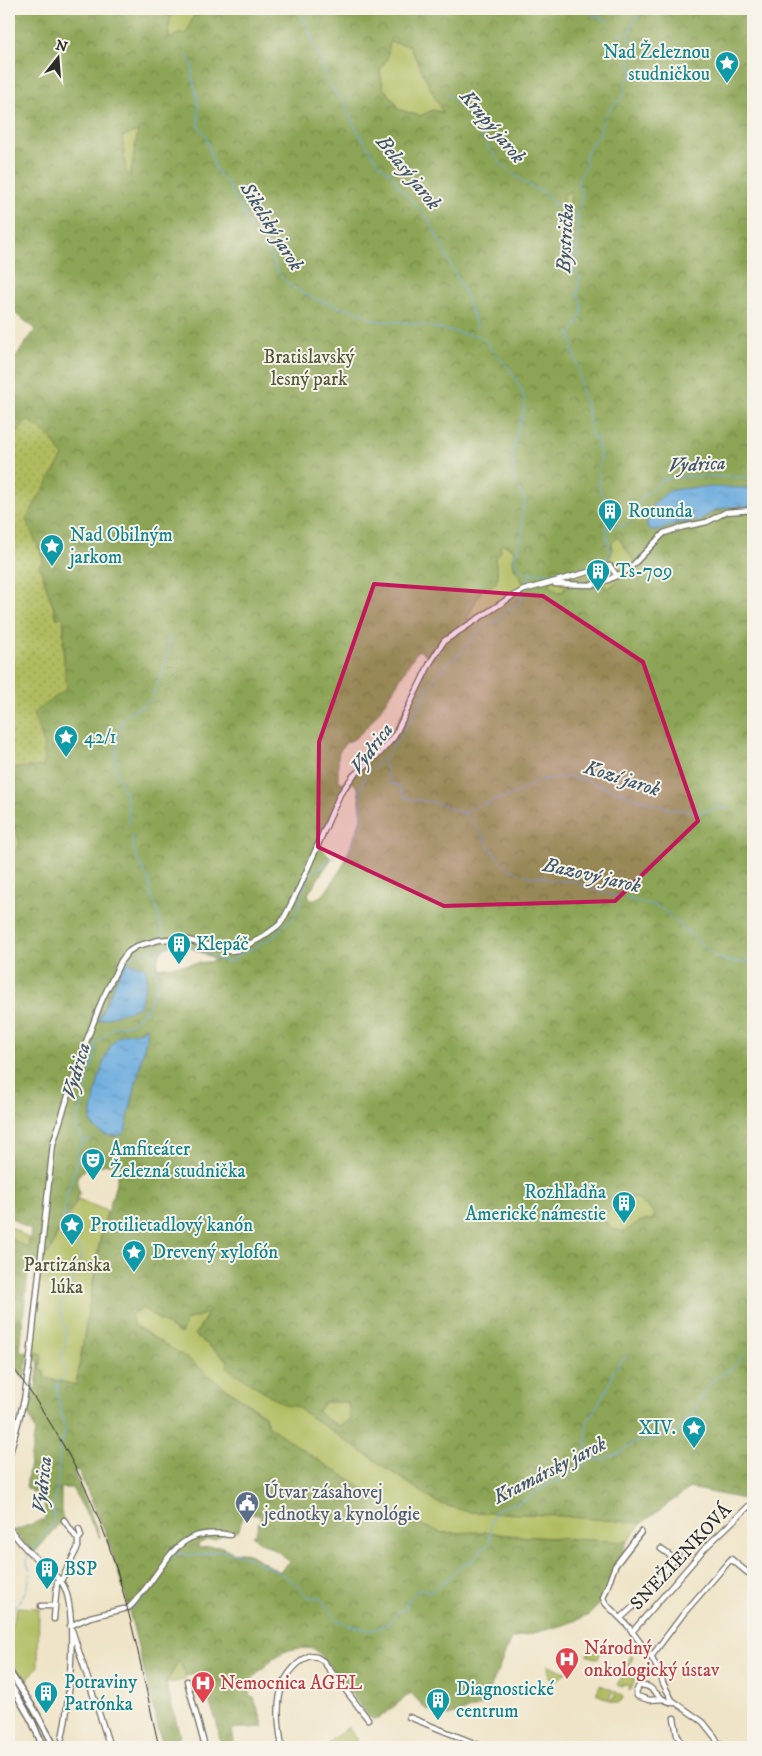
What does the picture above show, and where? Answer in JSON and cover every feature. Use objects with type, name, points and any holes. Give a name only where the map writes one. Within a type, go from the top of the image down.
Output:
[{"type":"main road","points":[[9,1671],[38,1716],[55,1747]]},
{"type":"main road","points":[[9,1682],[32,1721],[43,1747]]},
{"type":"street","points":[[549,584],[592,585],[602,583],[617,576],[634,564],[664,534],[675,529],[707,522],[726,512],[753,510]]},
{"type":"street","points":[[9,1457],[26,1390],[32,1348],[53,1144],[83,1050],[102,1000],[121,961],[128,952],[137,946],[174,938],[230,951],[238,950],[279,925],[300,886],[340,794],[353,776],[380,754],[394,737],[441,645],[449,637],[511,597],[526,590],[610,566],[617,576]]},
{"type":"street","name":"SNEŽIENKOVÁ","points":[[632,1632],[701,1553],[753,1502]]},
{"type":"street","points":[[64,1520],[78,1540]]},
{"type":"street","points":[[9,1528],[29,1552],[61,1581],[66,1590],[70,1626],[70,1686],[62,1738]]},
{"type":"street","points":[[54,1619],[57,1583],[61,1581],[78,1547],[78,1540],[81,1536],[79,1529]]},
{"type":"street","points":[[641,1532],[614,1566],[603,1595],[606,1604],[621,1618],[651,1657],[660,1672],[663,1684],[672,1700],[699,1718],[710,1729],[719,1745],[728,1747]]},
{"type":"street","points":[[70,1626],[90,1617],[132,1605],[148,1586],[169,1554],[181,1544],[208,1533],[230,1535]]},
{"type":"street","points":[[621,1618],[645,1596],[677,1557],[662,1549]]},
{"type":"street","points":[[651,1657],[684,1613],[731,1559],[748,1573]]},
{"type":"street","points":[[41,1606],[55,1606]]},
{"type":"street","points":[[70,1626],[110,1747]]},
{"type":"street","points":[[282,1747],[278,1720],[283,1682],[309,1656],[317,1657],[323,1661],[368,1719]]},
{"type":"street","points":[[187,1681],[205,1747]]},
{"type":"street","points":[[663,1699],[648,1700],[638,1696],[636,1692],[639,1686],[643,1684],[651,1688],[663,1699],[678,1705]]},
{"type":"street","points":[[410,1717],[484,1747]]},
{"type":"street","points":[[674,1718],[683,1747]]},
{"type":"highlighted area","points":[[374,584],[543,596],[643,662],[698,821],[615,901],[444,906],[318,847],[319,742]]},
{"type":"green space","name":"Bratislavský lesný park","points":[[9,9],[174,9],[169,24],[170,39],[178,34],[187,33],[196,9],[753,9],[753,488],[686,489],[669,526],[677,523],[698,521],[716,510],[728,507],[753,506],[753,1501],[690,1488],[642,1523],[548,1515],[469,1512],[438,1503],[295,1406],[285,1405],[227,1368],[228,1360],[195,1335],[207,1313],[187,1320],[181,1334],[142,1308],[131,1315],[134,1325],[190,1360],[230,1392],[265,1416],[268,1426],[412,1522],[442,1533],[485,1532],[516,1536],[627,1542],[605,1598],[589,1615],[564,1625],[511,1639],[484,1705],[448,1716],[426,1709],[411,1693],[378,1719],[373,1719],[369,1717],[320,1654],[313,1648],[294,1649],[274,1658],[247,1684],[250,1697],[254,1698],[264,1727],[232,1729],[235,1747],[221,1747],[217,1724],[200,1672],[186,1676],[179,1660],[166,1684],[180,1736],[178,1737],[181,1747],[163,1747],[125,1594],[105,1531],[78,1470],[74,1472],[100,1538],[72,1488],[61,1488],[61,1511],[64,1522],[57,1526],[34,1553],[13,1531],[45,1519],[44,1501],[26,1487],[35,1431],[30,1417],[25,1413],[28,1390],[36,1388],[39,1362],[32,1357],[34,1352],[42,1354],[40,1369],[44,1370],[45,1378],[76,1385],[101,1237],[122,1162],[89,1167],[79,1174],[77,1184],[80,1193],[57,1232],[52,1247],[38,1264],[29,1263],[20,1351],[29,1353],[24,1380],[9,1358],[9,1324],[14,1283],[9,1279],[9,1238],[28,1248],[31,1230],[9,1217],[9,855],[20,844],[9,810],[9,768],[44,766],[42,736],[32,714],[64,669],[64,620],[61,617],[58,620],[39,565],[26,519],[63,456],[51,439],[28,420],[9,444],[9,389],[15,383],[9,369],[9,357],[13,360],[36,329],[9,309]],"holes":[[[390,42],[409,45],[443,113],[433,110],[420,116],[397,109],[396,103],[383,88],[380,70],[387,58]],[[138,131],[130,176],[126,172],[122,137]],[[571,191],[568,213],[563,210],[563,195]],[[618,537],[634,561],[623,571],[622,578],[607,589],[604,584],[565,586],[564,591],[558,592],[550,586],[551,580],[603,566],[610,558],[612,543]],[[503,544],[514,550],[514,566],[521,578],[524,589],[466,621],[483,587],[490,587],[496,583],[498,577],[495,559],[501,551],[500,546]],[[418,650],[431,657],[390,737],[343,783],[338,780],[339,752],[346,742],[355,738],[364,730],[385,702]],[[352,782],[358,788],[362,816],[344,864],[323,895],[311,901],[308,894],[331,859],[320,846],[344,793]],[[182,944],[207,955],[215,961],[157,968],[160,953],[167,947]],[[131,963],[142,966],[147,972],[136,1007],[133,1010],[98,1021],[119,974]],[[145,1028],[146,1039],[125,1131],[115,1136],[111,1135],[104,1133],[90,1121],[99,1079],[110,1047]],[[630,1197],[636,1197],[644,1205],[648,1205],[655,1216],[652,1220],[634,1225],[625,1232],[612,1229],[603,1219],[605,1214],[611,1209],[624,1206]],[[324,1402],[348,1402],[350,1420],[339,1426],[323,1417],[318,1411]],[[243,1511],[261,1516],[256,1532],[252,1535],[261,1543],[282,1554],[289,1562],[280,1572],[251,1555],[241,1552],[234,1553],[220,1546],[199,1548],[198,1544],[239,1530]]]},
{"type":"green space","points":[[174,9],[196,9],[187,33],[170,40],[169,24]]},
{"type":"green space","points":[[389,42],[409,45],[444,113],[433,110],[420,116],[397,109],[396,103],[383,88],[380,70],[387,58]]},
{"type":"green space","points":[[139,130],[130,177],[126,172],[122,137]]},
{"type":"green space","points":[[571,191],[569,213],[563,209],[563,195]]},
{"type":"green space","points":[[28,420],[51,437],[63,456],[26,519],[42,558],[43,564],[39,565],[57,619],[61,617],[64,620],[63,652],[67,688],[33,714],[44,745],[44,766],[9,768],[9,444]]},
{"type":"green space","points":[[618,537],[635,561],[622,578],[607,589],[592,586],[558,592],[550,586],[551,579],[589,570],[612,554],[612,543]]},
{"type":"green space","points":[[503,544],[514,550],[514,568],[523,579],[524,589],[465,622],[483,586],[498,577],[495,559],[501,551],[500,546]]},
{"type":"green space","points":[[601,571],[608,573],[608,578],[594,583],[563,582]]},
{"type":"green space","points":[[9,810],[20,844],[9,859]]},
{"type":"green space","points":[[630,1197],[641,1201],[655,1215],[652,1220],[634,1225],[625,1233],[612,1229],[603,1219],[605,1214],[613,1207],[618,1207]]},
{"type":"green space","name":"Partizánska lúka","points":[[78,1199],[107,1211],[100,1238],[76,1385],[45,1378],[40,1369],[42,1354],[34,1352],[41,1263],[51,1250],[60,1228],[68,1219]]},
{"type":"green space","points":[[9,1225],[29,1239],[28,1249],[9,1238]]},
{"type":"green space","points":[[142,1308],[180,1334],[186,1320],[208,1313],[195,1335],[285,1405],[295,1406],[438,1503],[469,1512],[548,1515],[642,1523],[627,1542],[516,1536],[485,1532],[442,1533],[412,1522],[268,1426],[265,1415],[134,1325],[131,1315]]},
{"type":"green space","points":[[324,1402],[348,1402],[350,1420],[339,1426],[323,1417],[318,1411]]},
{"type":"green space","points":[[17,1607],[39,1608],[38,1666],[24,1684],[9,1661],[9,1634]]},
{"type":"green space","points":[[590,1647],[601,1651],[598,1659],[587,1655]]},
{"type":"green space","points":[[631,1655],[633,1657],[626,1675],[635,1679],[631,1690],[628,1689],[629,1686],[623,1684],[622,1687],[617,1685]]},
{"type":"green space","points":[[179,1660],[186,1676],[184,1680],[166,1684]]},
{"type":"green space","points":[[548,1665],[566,1672],[557,1681],[549,1678]]},
{"type":"green space","points":[[9,1675],[35,1714],[52,1747],[46,1747],[27,1705],[9,1678]]},
{"type":"green space","points":[[600,1685],[613,1690],[609,1700],[596,1694]]},
{"type":"green space","points":[[615,1691],[623,1697],[618,1703],[610,1701],[616,1697],[613,1694]]},
{"type":"green space","points":[[348,1727],[357,1740],[348,1747],[332,1747],[329,1742]]},
{"type":"water","points":[[685,488],[753,488],[753,506],[728,507],[716,510],[698,521],[677,523],[658,531],[649,529],[647,525],[648,511],[668,492]]},
{"type":"water","points":[[128,962],[143,966],[146,969],[147,978],[140,1005],[133,1010],[98,1021],[119,974]]},
{"type":"water","points":[[146,1027],[146,1039],[125,1131],[121,1135],[116,1136],[103,1134],[90,1121],[107,1053],[112,1044],[121,1035],[143,1030]]},
{"type":"waterway","name":"Belasý jarok","points":[[300,9],[321,60],[321,68],[326,73],[327,80],[337,95],[344,101],[354,125],[378,163],[393,176],[397,185],[428,218],[467,298],[478,331]]},
{"type":"waterway","points":[[579,9],[608,21]]},
{"type":"waterway","name":"Bystrička","points":[[590,426],[570,334],[582,310],[577,294],[579,278],[575,268],[578,260],[576,253],[578,211],[582,201],[582,192],[577,185],[587,165],[584,158],[594,140],[599,136],[608,112],[622,98],[626,82],[631,76],[629,50],[631,41],[628,37],[632,24],[638,17],[638,13],[644,9]]},
{"type":"waterway","points":[[618,33],[622,36]]},
{"type":"waterway","name":"Sikelský jarok","points":[[186,54],[193,70],[192,76],[197,96],[199,127],[206,136],[215,169],[230,187],[247,222],[265,241],[276,269],[285,281],[298,291],[312,298],[360,312],[375,320],[405,322],[480,336]]},
{"type":"waterway","name":"Krupý jarok","points":[[446,93],[460,106],[472,122],[473,129],[485,141],[501,163],[515,176],[533,188],[544,192],[550,200],[566,213]]},
{"type":"waterway","name":"Krupý jarok","points":[[570,215],[578,219]]},
{"type":"waterway","name":"Sikelský jarok","points":[[482,338],[510,369],[524,398],[524,408],[512,454],[516,485]]},
{"type":"waterway","points":[[753,393],[753,409]]},
{"type":"waterway","name":"Bystrička","points":[[591,430],[593,437],[599,440],[597,444],[601,459],[597,469],[600,477],[599,489],[605,499],[606,528]]},
{"type":"waterway","points":[[753,464],[753,475]]},
{"type":"waterway","name":"Vydrica","points":[[528,587],[531,573],[580,570],[599,564],[606,559],[610,553],[606,529],[628,523],[641,499],[661,480],[695,476],[753,477]]},
{"type":"waterway","name":"Sikelský jarok","points":[[519,488],[525,502],[522,512],[522,536],[514,559],[516,566],[520,570],[531,573]]},
{"type":"waterway","name":"Vydrica","points":[[31,1552],[53,1524],[54,1501],[58,1483],[59,1453],[65,1432],[57,1390],[58,1383],[66,1373],[61,1355],[66,1336],[59,1306],[72,1286],[76,1268],[81,1258],[75,1233],[64,1226],[63,1223],[66,1197],[77,1164],[78,1150],[83,1141],[76,1126],[84,1099],[88,1074],[93,1064],[96,1044],[113,1028],[131,1024],[148,1007],[156,989],[157,980],[154,961],[158,952],[163,947],[181,943],[219,960],[232,962],[238,955],[277,935],[280,928],[294,917],[307,879],[312,872],[320,868],[330,858],[346,856],[363,819],[360,787],[367,773],[390,752],[417,710],[427,687],[447,663],[457,656],[483,627],[497,621],[504,612],[519,603],[526,591]]},
{"type":"waterway","points":[[129,825],[126,798],[116,769],[116,753],[120,727],[126,715],[144,705],[155,690],[166,660],[169,643],[168,637]]},
{"type":"waterway","name":"Bazový jarok","points":[[382,759],[390,784],[399,786],[404,797],[433,802],[464,813],[478,828],[493,853],[508,868],[518,873]]},
{"type":"waterway","name":"Kozí jarok","points":[[482,805],[515,794],[538,781],[568,776],[583,779],[674,810],[686,810],[697,813],[728,807]]},
{"type":"waterway","name":"Kozí jarok","points":[[464,813],[477,806]]},
{"type":"waterway","points":[[133,834],[133,847],[149,882],[163,937]]},
{"type":"waterway","name":"Bazový jarok","points":[[524,874],[532,877],[540,876],[551,881],[572,881],[597,891],[657,906],[717,958],[737,963],[753,959]]},
{"type":"waterway","points":[[128,962],[136,954],[154,949],[155,946]]},
{"type":"waterway","name":"Vydrica","points":[[141,1008],[146,1013]]},
{"type":"waterway","points":[[83,1141],[91,1138]]},
{"type":"waterway","name":"Kramársky jarok","points":[[140,1602],[153,1589],[165,1567],[175,1554],[182,1553],[189,1556],[220,1551],[235,1553],[249,1558],[284,1575],[311,1598],[319,1597],[337,1619],[348,1625],[373,1630],[390,1623],[399,1612],[405,1609],[408,1601],[418,1590],[423,1589],[429,1593],[438,1587],[440,1583],[446,1581],[460,1566],[472,1561],[488,1544],[491,1536],[491,1522],[495,1511],[526,1500],[552,1482],[562,1480],[578,1467],[594,1459],[604,1460],[609,1456],[616,1455],[634,1443],[677,1433],[699,1404],[712,1381],[734,1367],[743,1354]]},
{"type":"waterway","points":[[579,1466],[584,1458],[587,1442],[586,1424],[609,1385],[614,1370],[627,1357]]},
{"type":"waterway","name":"Vydrica","points":[[9,1617],[23,1596],[28,1584],[31,1572],[27,1564],[28,1555]]},
{"type":"waterway","name":"Kramársky jarok","points":[[129,1609],[137,1605]]},
{"type":"waterway","name":"Kramársky jarok","points":[[69,1712],[71,1685]]},
{"type":"railway","points":[[9,1362],[40,1406],[68,1453],[102,1526],[125,1600],[159,1747]]},
{"type":"place","name":"Nad Železnou studničkou","points":[[727,84]]},
{"type":"place","name":"Rotunda","points":[[610,532]]},
{"type":"place","name":"Nad Obilným jarkom","points":[[52,567]]},
{"type":"place","name":"Ts-709","points":[[598,592]]},
{"type":"place","name":"42/1","points":[[66,758]]},
{"type":"place","name":"Klepáč","points":[[179,965]]},
{"type":"place","name":"Amfiteáter Železná studnička","points":[[93,1181]]},
{"type":"place","name":"Rozhľadňa Americké námestie","points":[[624,1224]]},
{"type":"place","name":"Protilietadlový kanón","points":[[72,1246]]},
{"type":"place","name":"Drevený xylofón","points":[[134,1273]]},
{"type":"place","name":"XIV.","points":[[694,1449]]},
{"type":"place","name":"Útvar zásahovej jednotky a kynológie","points":[[247,1524]]},
{"type":"place","name":"BSP","points":[[47,1590]]},
{"type":"place","name":"Národný onkologický ústav","points":[[567,1680]]},
{"type":"place","name":"Nemocnica AGEL","points":[[203,1704]]},
{"type":"place","name":"Potraviny Patrónka","points":[[46,1714]]},
{"type":"place","name":"Diagnostické centrum","points":[[438,1721]]}]
